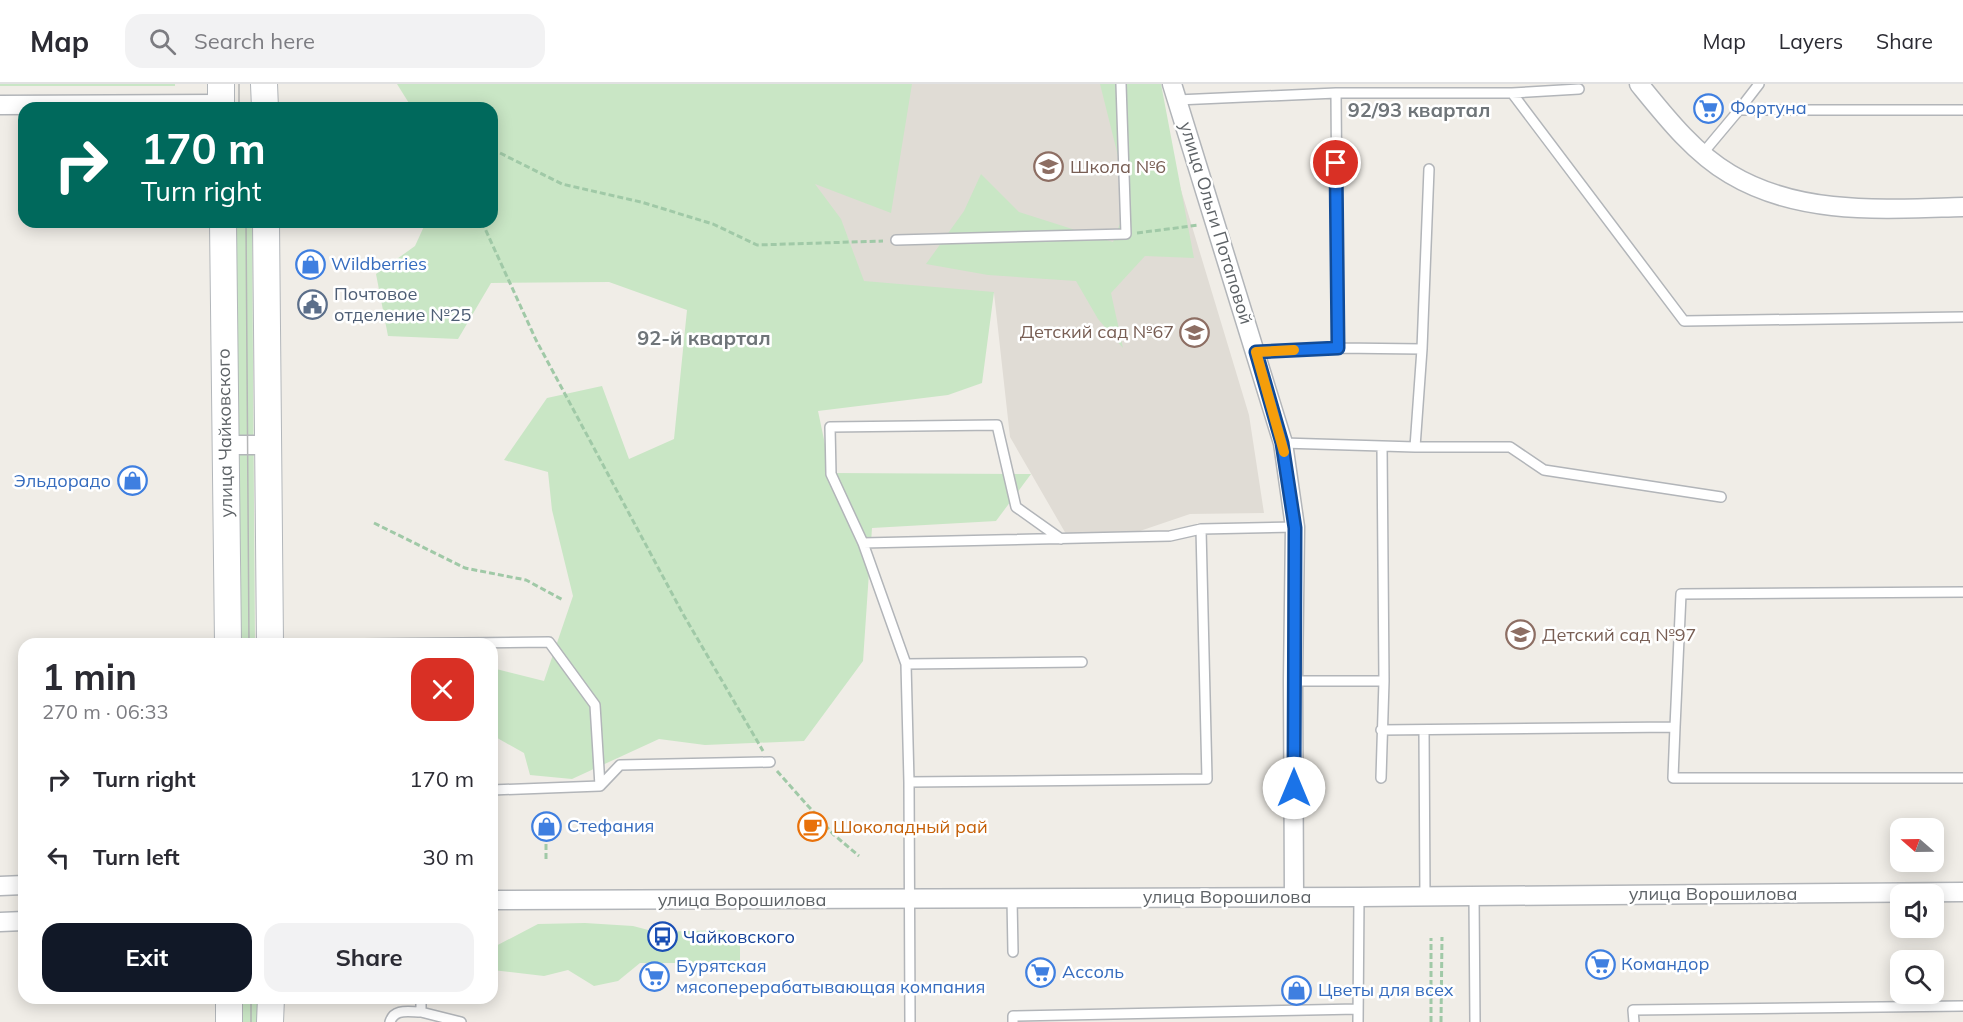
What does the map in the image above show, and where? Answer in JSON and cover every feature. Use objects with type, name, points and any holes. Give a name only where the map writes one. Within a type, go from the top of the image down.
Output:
[{"type":"main road","points":[[264,84],[265,102]]},
{"type":"main road","name":"улица Чайковского","points":[[223,228],[228,638]]},
{"type":"main road","points":[[266,228],[270,638]]},
{"type":"main road","points":[[229,1004],[229,1022]]},
{"type":"main road","points":[[270,1004],[270,1022]]},
{"type":"street","points":[[1639,84],[1665,117],[1702,153],[1728,173],[1773,195],[1803,203],[1874,209],[1963,207]]},
{"type":"street","name":"улица Ольги Потаповой","points":[[1175,92],[1282,443],[1295,528],[1294,897]]},
{"type":"street","points":[[110,102],[221,99]]},
{"type":"street","points":[[0,105],[18,105]]},
{"type":"street","points":[[226,445],[268,445]]},
{"type":"street","points":[[0,885],[18,885]]},
{"type":"street","name":"улица Ворошилова","points":[[498,900],[1012,899],[1963,892]]},
{"type":"street","points":[[0,922],[18,921]]},
{"type":"lane","points":[[896,240],[1126,234],[1121,84]]},
{"type":"lane","points":[[1702,153],[1759,84]]},
{"type":"lane","points":[[1175,92],[1512,93],[1580,89]]},
{"type":"lane","points":[[1336,93],[1338,348]]},
{"type":"lane","points":[[1512,93],[1684,321],[1963,317]]},
{"type":"lane","points":[[1739,110],[1963,110]]},
{"type":"lane","points":[[1415,447],[1422,349],[1429,169]]},
{"type":"lane","points":[[1256,352],[1338,348],[1422,349]]},
{"type":"lane","points":[[910,1022],[906,664],[863,543],[831,474],[830,427],[997,425],[1016,507],[1061,538]]},
{"type":"lane","points":[[1282,443],[1510,447],[1544,470],[1721,497]]},
{"type":"lane","points":[[1381,778],[1384,681],[1382,446]]},
{"type":"lane","points":[[863,543],[1170,536],[1201,529],[1295,528]]},
{"type":"lane","points":[[909,782],[1207,779],[1201,529]]},
{"type":"lane","points":[[1963,592],[1681,594],[1674,778],[1963,778]]},
{"type":"lane","points":[[498,643],[549,642],[595,705],[600,786]]},
{"type":"lane","points":[[906,664],[1082,662]]},
{"type":"lane","points":[[1293,681],[1384,681]]},
{"type":"lane","points":[[1381,730],[1675,727]]},
{"type":"lane","points":[[1424,730],[1425,896]]},
{"type":"lane","points":[[498,790],[600,786],[620,765],[770,762]]},
{"type":"lane","points":[[1474,896],[1475,1022]]},
{"type":"lane","points":[[1358,1022],[1359,897]]},
{"type":"lane","points":[[1012,899],[1013,952]]},
{"type":"lane","points":[[421,1004],[421,1012]]},
{"type":"lane","points":[[1634,1022],[1634,1010],[1963,1006]]},
{"type":"lane","points":[[1013,1022],[1013,1016],[1358,1009]]},
{"type":"lane","points":[[390,1022],[392,1017],[399,1012],[421,1012],[461,1022]]},
{"type":"path","points":[[498,152],[562,184],[641,202],[712,224],[757,245],[896,240]]},
{"type":"path","points":[[1126,234],[1216,223]]},
{"type":"path","points":[[485,228],[547,361],[683,614],[770,762],[833,834],[859,856]]},
{"type":"path","points":[[374,522],[465,568],[526,580],[563,600]]},
{"type":"path","points":[[546,835],[546,859]]},
{"type":"path","points":[[1431,938],[1431,1022]]},
{"type":"path","points":[[1441,1022],[1442,938]]},
{"type":"shaded area","points":[[817,84],[1149,84],[1249,415],[1264,513],[1190,514],[1134,533],[1066,534],[1010,437],[994,293],[848,298],[848,237],[813,234]]},
{"type":"green space","points":[[0,84],[175,84],[175,86],[0,86]]},
{"type":"green space","points":[[397,84],[912,84],[891,213],[815,184],[841,219],[864,281],[994,292],[982,383],[948,395],[818,411],[831,473],[1031,474],[996,521],[872,528],[863,661],[804,741],[705,745],[659,739],[572,779],[530,775],[524,753],[498,738],[498,670],[544,681],[573,596],[552,510],[548,472],[504,460],[547,398],[602,386],[629,459],[674,439],[687,310],[609,282],[491,283],[458,339],[388,336],[376,274],[415,246],[423,228],[498,228],[498,102],[408,102]]},
{"type":"green space","points":[[1100,84],[1161,84],[1194,258],[1145,256],[1111,293],[1123,348],[1098,319],[1076,281],[988,275],[926,264],[964,211],[981,174],[1019,212],[1113,242],[1129,200]]},
{"type":"green space","points":[[234,228],[252,228],[255,638],[238,638]]},
{"type":"green space","points":[[585,923],[633,926],[656,932],[724,930],[740,945],[740,971],[695,963],[640,963],[618,981],[594,986],[568,970],[544,976],[498,971],[498,945],[538,924]]},
{"type":"green space","points":[[238,1004],[257,1004],[257,1022],[238,1022]]},
{"type":"tram line","points":[[239,84],[239,102]]},
{"type":"tram line","points":[[246,228],[249,638]]},
{"type":"tram line","points":[[251,1004],[251,1022]]},
{"type":"slow traffic","points":[[1284,452],[1256,352],[1294,350]]},
{"type":"place","name":"Фортуна","points":[[1709,108]]},
{"type":"place","name":"Школа №6","points":[[1049,167]]},
{"type":"place","name":"Wildberries","points":[[310,264]]},
{"type":"place","name":"Почтовое отделение №25","points":[[313,304]]},
{"type":"place","name":"Детский сад №67","points":[[1195,332]]},
{"type":"place","name":"Эльдорадо","points":[[132,481]]},
{"type":"place","name":"Детский сад №97","points":[[1521,635]]},
{"type":"place","name":"Стефания","points":[[546,826]]},
{"type":"place","name":"Шоколадный рай","points":[[812,827]]},
{"type":"place","name":"Чайковского","points":[[662,937]]},
{"type":"place","name":"Командор","points":[[1600,964]]},
{"type":"place","name":"Ассоль","points":[[1041,972]]},
{"type":"place","name":"Бурятская мясоперерабатывающая компания","points":[[655,976]]},
{"type":"place","name":"Цветы для всех","points":[[1297,990]]},
{"type":"district","name":"92/93 квартал","points":[[1419,110]]},
{"type":"district","name":"92-й квартал","points":[[704,338]]},
{"type":"route","points":[[1294,788],[1295,528],[1282,443],[1256,352],[1338,348],[1336,163]]}]
